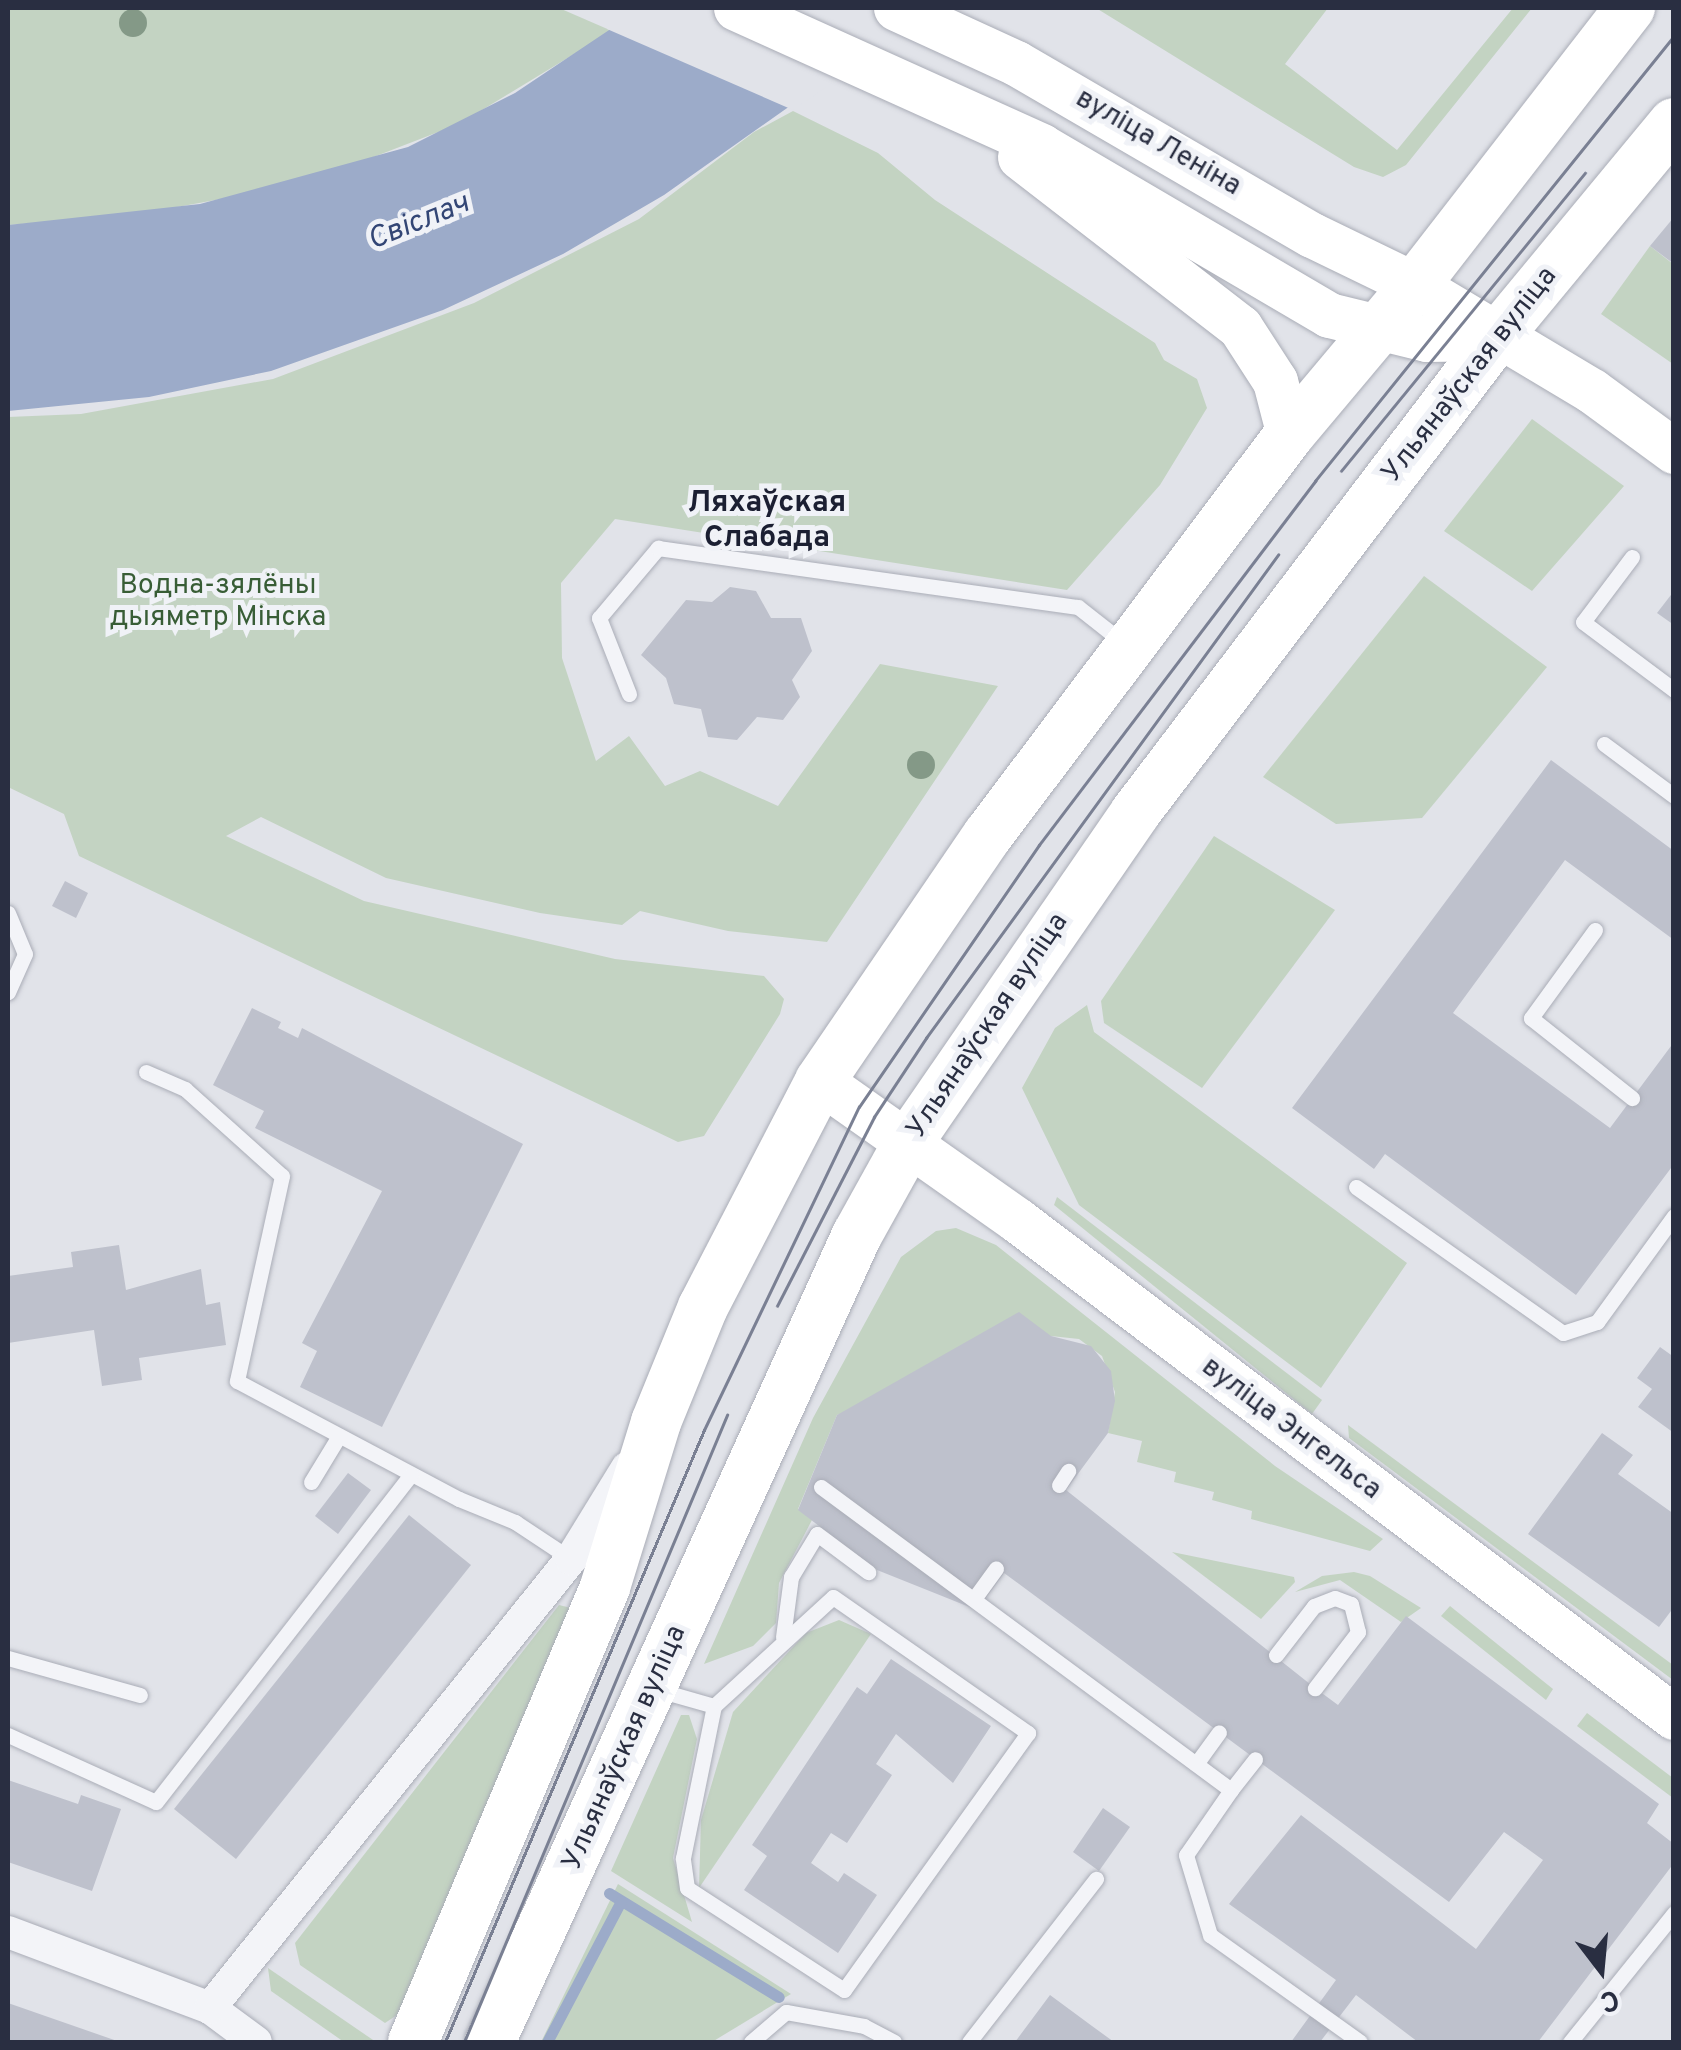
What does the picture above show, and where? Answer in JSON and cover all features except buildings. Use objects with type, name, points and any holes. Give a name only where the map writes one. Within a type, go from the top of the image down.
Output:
[{"type":"main road","points":[[736,8],[957,104],[1170,220],[1272,286],[1375,331],[1496,338],[1592,391],[1674,450]]},
{"type":"main road","name":"вуліца Леніна","points":[[896,8],[1016,63],[1312,235],[1415,285],[1496,338]]},
{"type":"main road","points":[[413,2042],[605,1587],[656,1422],[703,1307],[820,1081],[988,836],[1132,650],[1288,436],[1415,285],[1630,8]]},
{"type":"main road","points":[[957,104],[1062,194],[1240,327],[1275,381],[1288,436]]},
{"type":"main road","name":"Ульянаўская вуліца","points":[[490,2042],[857,1236],[909,1141],[1134,813],[1496,338],[1674,123]]},
{"type":"main road","name":"вуліца Энгельса","points":[[820,1081],[909,1141],[1674,1716]]},
{"type":"street","points":[[210,2008],[571,1559],[656,1422]]},
{"type":"street","points":[[8,1932],[210,2008],[256,2042]]},
{"type":"lane","points":[[630,694],[600,618],[658,548],[1078,606],[1132,650]]},
{"type":"lane","points":[[1632,557],[1583,622],[1674,690]]},
{"type":"lane","points":[[1604,744],[1674,796]]},
{"type":"lane","points":[[8,912],[25,954],[8,992]]},
{"type":"lane","points":[[1596,930],[1531,1018],[1632,1098]]},
{"type":"lane","points":[[146,1072],[186,1089],[282,1176],[278,1219],[261,1252],[237,1382],[411,1474],[515,1522],[571,1559]]},
{"type":"lane","points":[[1356,1188],[1564,1333],[1596,1322],[1674,1216]]},
{"type":"lane","points":[[312,1482],[339,1436]]},
{"type":"lane","points":[[8,1735],[156,1802],[411,1474]]},
{"type":"lane","points":[[820,1487],[976,1596],[1231,1790]]},
{"type":"lane","points":[[783,1637],[790,1577],[817,1534],[868,1572]]},
{"type":"lane","points":[[976,1596],[996,1568]]},
{"type":"lane","points":[[833,1598],[1028,1733],[844,1990],[687,1888],[683,1858],[714,1706],[783,1637],[833,1598]]},
{"type":"lane","points":[[1276,1656],[1314,1606],[1335,1598],[1351,1604],[1358,1632],[1315,1688]]},
{"type":"lane","points":[[8,1658],[140,1695]]},
{"type":"lane","points":[[649,1688],[714,1706]]},
{"type":"lane","points":[[1196,1764],[1219,1732]]},
{"type":"lane","points":[[1254,1759],[1186,1855],[1210,1935],[1360,2042]]},
{"type":"lane","points":[[969,2042],[1096,1879]]},
{"type":"lane","points":[[1570,2042],[1674,1913]]},
{"type":"lane","points":[[751,2042],[786,2012],[864,2026],[894,2042]]},
{"type":"green space","points":[[8,8],[559,8],[612,31],[459,124],[358,163],[264,191],[134,215],[8,225]]},
{"type":"green space","points":[[1096,8],[1328,8],[1285,64],[1397,150],[1513,8],[1532,8],[1406,165],[1383,177],[1354,167]]},
{"type":"green space","name":"Водна-зялёны дыяметр Мінска","points":[[793,111],[878,153],[935,200],[1155,343],[1164,360],[1197,379],[1207,408],[1160,485],[1067,590],[615,519],[561,583],[562,658],[596,761],[629,736],[665,786],[700,771],[778,806],[880,664],[998,686],[827,942],[728,931],[640,911],[622,925],[540,913],[386,878],[261,817],[226,836],[364,901],[615,959],[764,976],[784,999],[780,1014],[704,1136],[678,1142],[79,856],[64,814],[8,787],[8,417],[81,414],[273,379],[474,303],[639,219],[754,132]]},
{"type":"green space","points":[[1650,246],[1673,264],[1673,364],[1601,314]]},
{"type":"green space","points":[[1532,419],[1624,486],[1532,591],[1444,531]]},
{"type":"green space","points":[[1424,576],[1547,667],[1422,818],[1336,824],[1263,777]]},
{"type":"green space","points":[[1214,836],[1335,910],[1202,1088],[1104,1023],[1101,1001]]},
{"type":"green space","points":[[1087,1005],[1094,1032],[1407,1263],[1321,1388],[1079,1205],[1022,1088],[1055,1028]]},
{"type":"green space","points":[[1057,1197],[1322,1400],[1312,1414],[1054,1205]]},
{"type":"green space","points":[[956,1228],[996,1245],[1275,1466],[1383,1539],[1370,1551],[1251,1519],[1252,1511],[1212,1500],[1214,1492],[1174,1482],[1176,1472],[1137,1462],[1142,1441],[1108,1433],[1115,1392],[1102,1356],[1079,1339],[1051,1336],[837,1415],[798,1509],[812,1520],[779,1583],[776,1623],[753,1646],[704,1664],[813,1418],[901,1257],[936,1231]]},
{"type":"green space","points":[[1348,1425],[1673,1665],[1673,1680],[1349,1438]]},
{"type":"green space","points":[[1172,1552],[1294,1577],[1295,1582],[1261,1619]]},
{"type":"green space","points":[[1354,1572],[1370,1576],[1421,1608],[1401,1622],[1340,1580],[1295,1592],[1322,1576]]},
{"type":"green space","points":[[559,1605],[575,1609],[400,2013],[385,2023],[300,1965],[295,1943]]},
{"type":"green space","points":[[1450,1606],[1553,1689],[1546,1700],[1441,1616]]},
{"type":"green space","points":[[839,1620],[871,1634],[699,1888],[701,1820],[733,1712],[806,1633]]},
{"type":"green space","points":[[1587,1713],[1673,1778],[1673,1798],[1577,1726]]},
{"type":"green space","points":[[681,1715],[689,1715],[697,1739],[673,1858],[692,1922],[611,1871]]},
{"type":"green space","points":[[618,1884],[791,1994],[712,2042],[541,2042]]},
{"type":"green space","points":[[268,1968],[376,2042],[344,2042],[271,1991]]},
{"type":"water","name":"Свіслач","points":[[642,8],[889,36],[664,195],[563,254],[443,310],[271,371],[149,397],[8,411],[8,225],[200,204],[408,147],[515,93]]},
{"type":"pier","points":[[634,8],[941,8],[793,110],[607,29]]},
{"type":"waterway","points":[[609,1893],[779,1997]]},
{"type":"waterway","points":[[547,2042],[621,1901]]},
{"type":"tram line","points":[[445,2042],[704,1430],[859,1107],[1039,845],[1315,481],[1674,36]]},
{"type":"tram line","points":[[1341,471],[1585,173]]},
{"type":"tram line","points":[[777,1306],[874,1117],[926,1038],[1278,555]]},
{"type":"tram line","points":[[464,2042],[727,1415]]},
{"type":"district","name":"Ляхаўская Слабада","points":[[767,521]]}]
